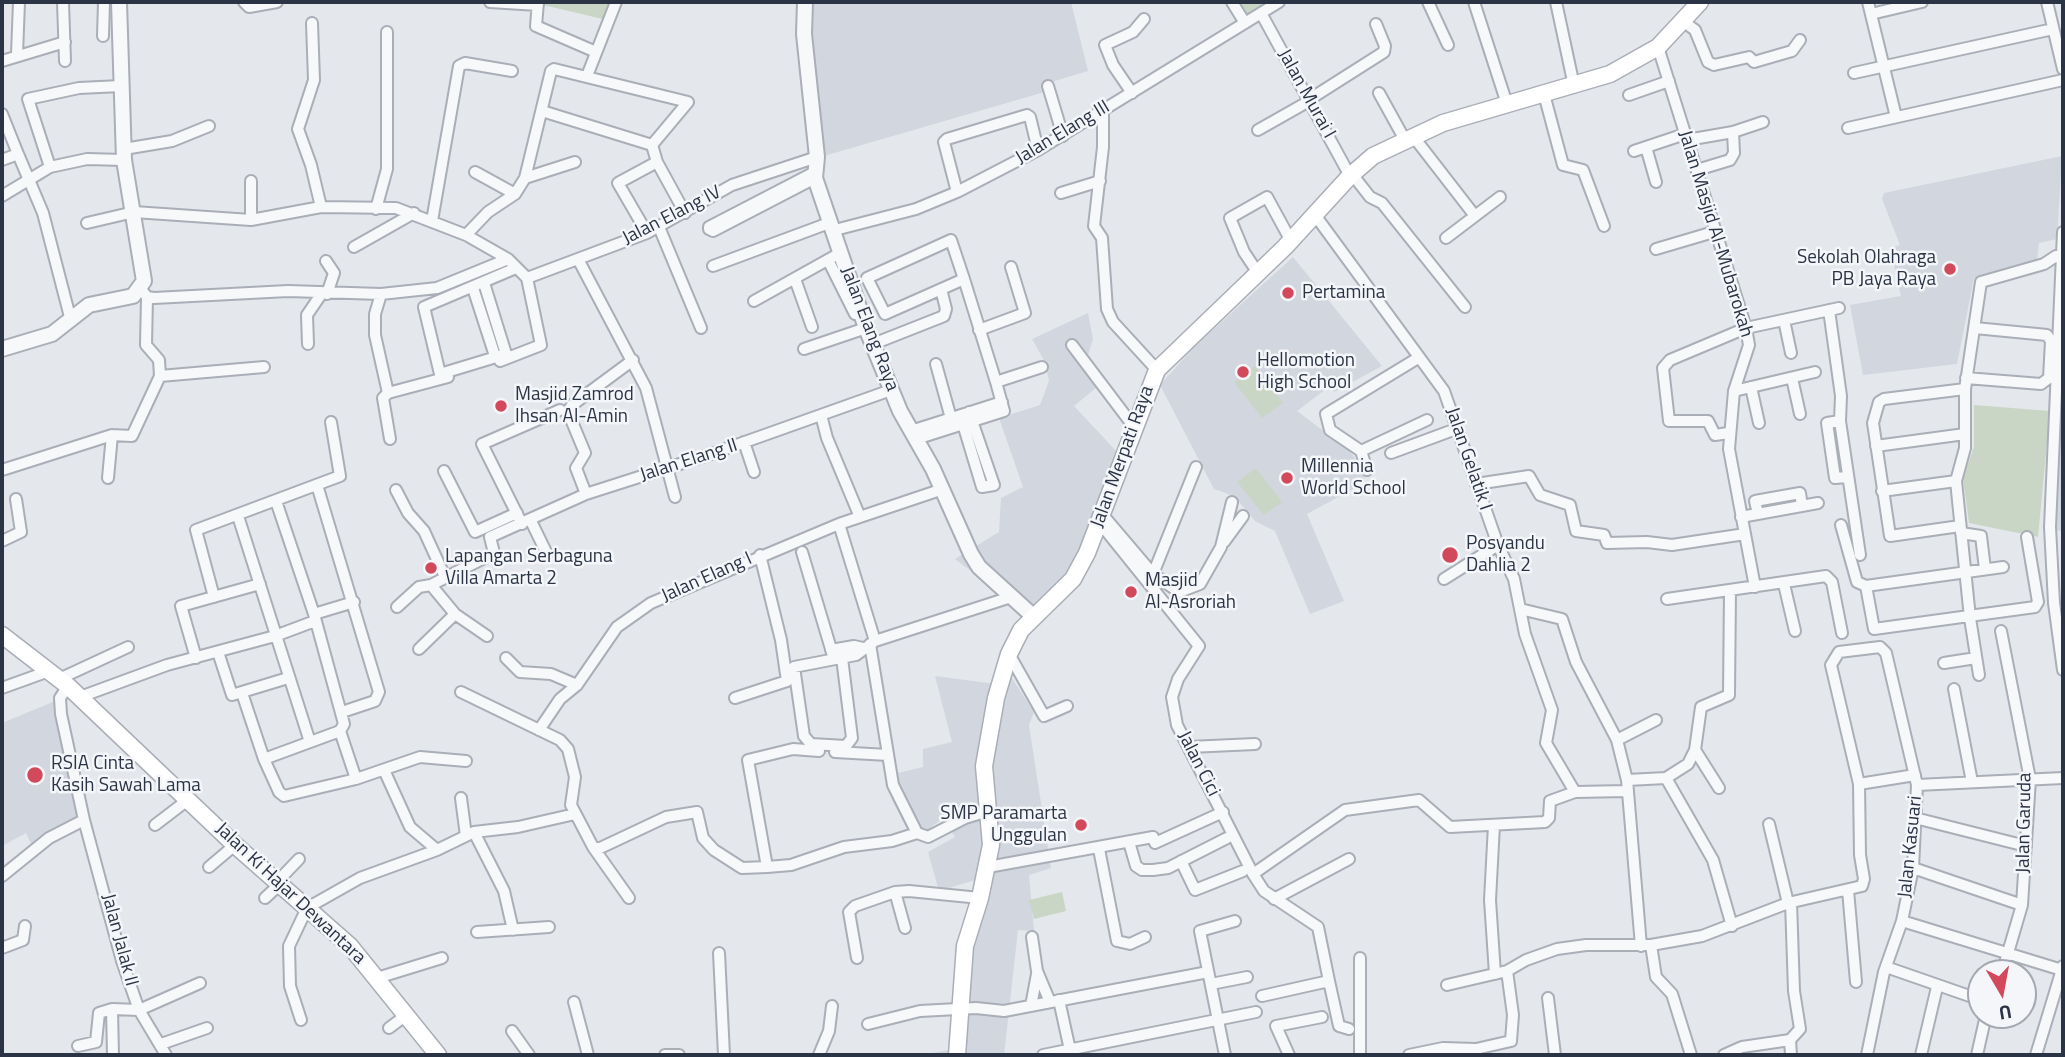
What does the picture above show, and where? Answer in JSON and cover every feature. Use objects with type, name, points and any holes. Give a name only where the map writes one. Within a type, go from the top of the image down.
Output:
[{"type":"main road","name":"Jalan Merpati Raya","points":[[957,1055],[965,946],[988,867],[991,845],[984,766],[996,698],[1009,654],[1021,631],[1073,579],[1101,518],[1157,370],[1291,241],[1351,175],[1373,156],[1443,123],[1609,74],[1658,47],[1700,2]]},
{"type":"main road","name":"Jalan Ki Hajar Dewantara","points":[[2,635],[64,683],[189,799],[205,823],[235,845],[350,946],[438,1055]]},
{"type":"street","points":[[18,54],[19,2]]},
{"type":"street","points":[[63,2],[65,61]]},
{"type":"street","points":[[103,36],[104,2]]},
{"type":"street","points":[[2,470],[112,435],[132,436],[160,376],[159,360],[146,345],[144,281],[124,155],[119,2]]},
{"type":"street","points":[[244,2],[249,7],[277,2]]},
{"type":"street","points":[[490,2],[538,4],[536,26],[597,52]]},
{"type":"street","points":[[587,76],[616,2]]},
{"type":"street","name":"Jalan Elang Raya","points":[[806,2],[804,34],[817,156],[815,175],[830,227],[834,257],[891,390],[943,489],[975,560],[1034,617]]},
{"type":"street","points":[[1232,2],[1245,23]]},
{"type":"street","name":"Jalan Elang III","points":[[712,266],[830,227],[916,209],[957,192],[1063,136],[1279,2]]},
{"type":"street","points":[[1428,2],[1448,45]]},
{"type":"street","points":[[1474,2],[1507,104]]},
{"type":"street","points":[[1556,2],[1574,86]]},
{"type":"street","points":[[1868,2],[1896,117]]},
{"type":"street","points":[[1871,14],[1922,2]]},
{"type":"street","points":[[2047,2],[2063,69]]},
{"type":"street","name":"Jalan Murai I","points":[[1261,13],[1351,175],[1370,197],[1382,202],[1465,307]]},
{"type":"street","points":[[1132,93],[1113,65],[1105,45],[1133,32],[1144,19]]},
{"type":"street","points":[[1684,22],[1695,30],[1708,62],[1714,65],[1749,57],[1754,62],[1791,51],[1800,40]]},
{"type":"street","points":[[312,23],[314,80],[298,129],[311,165],[321,207]]},
{"type":"street","points":[[1258,130],[1384,52],[1385,46],[1376,24]]},
{"type":"street","points":[[1854,73],[2053,29]]},
{"type":"street","points":[[376,209],[387,169],[387,32]]},
{"type":"street","points":[[17,39],[50,44]]},
{"type":"street","points":[[2,61],[50,44],[65,42]]},
{"type":"street","name":"Jalan Masjid Al-Mubarokah","points":[[1658,47],[1746,328],[1747,357],[1734,391],[1728,433],[1755,587]]},
{"type":"street","points":[[432,221],[459,66],[465,63],[512,71]]},
{"type":"street","points":[[466,236],[488,212],[515,194],[525,178],[551,71],[587,76],[688,102],[652,145]]},
{"type":"street","points":[[1848,128],[2063,80]]},
{"type":"street","points":[[1629,95],[1670,81]]},
{"type":"street","points":[[50,167],[29,99],[79,88],[121,86]]},
{"type":"street","points":[[1048,86],[1063,136]]},
{"type":"street","points":[[1380,93],[1409,138],[1475,216]]},
{"type":"street","points":[[1544,94],[1563,165],[1583,170],[1604,226]]},
{"type":"street","points":[[1103,109],[1100,181],[1094,226],[1102,238],[1107,310],[1113,322],[1157,370]]},
{"type":"street","points":[[542,111],[652,145]]},
{"type":"street","points":[[2,114],[43,213],[70,317]]},
{"type":"street","points":[[957,192],[944,142],[947,139],[1027,115],[1030,117],[1038,150]]},
{"type":"street","points":[[1634,151],[1686,137],[1733,132],[1763,122]]},
{"type":"street","points":[[2,196],[50,167],[124,155],[172,141],[209,126]]},
{"type":"street","points":[[1697,170],[1730,160],[1734,153],[1733,132]]},
{"type":"street","points":[[652,145],[657,162],[685,213]]},
{"type":"street","points":[[1646,147],[1656,183]]},
{"type":"street","points":[[2,160],[18,154]]},
{"type":"street","name":"Jalan Elang IV","points":[[527,278],[579,261],[647,233],[732,185],[817,156]]},
{"type":"street","points":[[525,178],[575,162]]},
{"type":"street","points":[[647,233],[618,183],[657,162]]},
{"type":"street","points":[[475,172],[515,194]]},
{"type":"street","points":[[815,175],[713,231],[709,229],[709,227],[815,175]]},
{"type":"street","points":[[251,181],[251,220]]},
{"type":"street","points":[[1061,193],[1100,181]]},
{"type":"street","points":[[1258,273],[1244,252],[1230,218],[1267,197],[1291,241]]},
{"type":"street","points":[[1446,238],[1500,197]]},
{"type":"street","points":[[87,223],[134,212],[251,220],[321,207],[391,207],[414,213],[466,236],[512,264],[527,278],[541,345],[516,357],[388,393],[383,398],[390,439]]},
{"type":"street","points":[[354,247],[414,213]]},
{"type":"street","name":"Jalan Gelatik I","points":[[1315,215],[1444,391],[1455,429],[1514,579],[1525,634],[1552,710],[1546,743],[1575,792]]},
{"type":"street","points":[[659,227],[701,328]]},
{"type":"street","points":[[1656,249],[1717,231]]},
{"type":"street","points":[[2063,232],[2050,527],[2053,603],[2063,670]]},
{"type":"street","points":[[914,435],[962,420],[1002,402],[964,279],[948,240],[867,278],[885,314],[964,279]]},
{"type":"street","points":[[1979,674],[1970,618],[1956,481],[1965,448],[1965,384],[1981,282],[2044,264],[2056,256]]},
{"type":"street","points":[[754,301],[834,257],[855,314]]},
{"type":"street","points":[[308,344],[307,315],[325,293],[334,273],[326,261]]},
{"type":"street","points":[[579,261],[649,395],[675,497]]},
{"type":"street","points":[[2,349],[52,334],[70,317],[89,305],[144,293],[288,290],[381,294],[438,288],[512,264]]},
{"type":"street","points":[[484,283],[506,354],[440,374],[424,307],[474,288],[512,264]]},
{"type":"street","points":[[979,330],[1025,313],[1011,267]]},
{"type":"street","points":[[795,279],[812,327]]},
{"type":"street","points":[[474,288],[495,356]]},
{"type":"street","points":[[873,344],[944,316],[946,309],[941,289]]},
{"type":"street","points":[[381,294],[375,314],[375,335],[388,393]]},
{"type":"street","points":[[1728,433],[1715,435],[1708,421],[1669,421],[1663,368],[1670,360],[1746,328],[1834,309],[1841,396],[1840,421],[1860,555]]},
{"type":"street","points":[[1784,320],[1791,353]]},
{"type":"street","points":[[804,349],[866,328]]},
{"type":"street","points":[[1975,328],[2047,335],[2051,341],[2049,378],[2040,384],[1965,384],[1879,402],[1873,423],[1890,536],[1961,529],[1981,536],[1985,569]]},
{"type":"street","points":[[1072,345],[1134,427]]},
{"type":"street","points":[[1367,470],[1361,451],[1330,430],[1326,414],[1418,358]]},
{"type":"street","points":[[586,494],[576,468],[585,453],[569,412],[572,405],[633,360]]},
{"type":"street","points":[[936,364],[994,484],[984,489],[962,420]]},
{"type":"street","points":[[160,376],[264,367]]},
{"type":"street","points":[[996,382],[1042,367]]},
{"type":"street","points":[[1734,391],[1815,372]]},
{"type":"street","points":[[1792,377],[1800,414]]},
{"type":"street","points":[[1751,387],[1759,423]]},
{"type":"street","name":"Jalan Elang II","points":[[445,577],[494,553],[490,537],[523,519],[586,494],[667,471],[891,390]]},
{"type":"street","points":[[547,554],[523,519],[482,444],[560,410]]},
{"type":"street","points":[[821,415],[827,438],[860,517]]},
{"type":"street","points":[[1361,451],[1427,420]]},
{"type":"street","points":[[214,597],[196,530],[340,476],[331,422]]},
{"type":"street","points":[[1391,453],[1455,429]]},
{"type":"street","points":[[1876,446],[1965,434]]},
{"type":"street","points":[[108,478],[112,435]]},
{"type":"street","points":[[744,442],[754,472]]},
{"type":"street","points":[[1153,574],[1196,467]]},
{"type":"street","points":[[444,471],[475,533],[523,519]]},
{"type":"street","points":[[637,484],[667,471]]},
{"type":"street","points":[[1476,484],[1530,476],[1540,495],[1570,505],[1576,531],[1604,534],[1607,543],[1672,545],[1745,534]]},
{"type":"street","points":[[1882,491],[1956,481]]},
{"type":"street","points":[[317,485],[354,602],[379,694],[375,701],[342,712]]},
{"type":"street","name":"Jalan Elang I","points":[[538,730],[560,699],[577,685],[617,627],[651,603],[839,524],[943,489]]},
{"type":"street","points":[[396,490],[408,513],[424,531],[445,577],[431,585],[419,587],[397,607]]},
{"type":"street","points":[[1741,517],[1758,514],[1755,501],[1800,493],[1802,506],[1818,503]]},
{"type":"street","points":[[2,541],[21,532],[16,499]]},
{"type":"street","points":[[264,759],[340,731],[344,724],[315,618],[276,501]]},
{"type":"street","points":[[1221,547],[1232,502]]},
{"type":"street","points":[[238,516],[310,743]]},
{"type":"street","points":[[1101,518],[1153,574],[1175,591],[1190,590],[1200,583],[1243,516]]},
{"type":"street","name":"Jalan Cici","points":[[1101,518],[1199,646],[1178,680],[1172,697],[1177,725],[1223,812],[1248,872],[1274,899],[1315,924],[1329,981]]},
{"type":"street","points":[[839,524],[869,644],[896,792],[917,833]]},
{"type":"street","points":[[1841,525],[1857,582],[1866,586],[2003,567]]},
{"type":"street","points":[[1866,586],[1874,629],[2035,607],[2038,602],[2027,537]]},
{"type":"street","points":[[1444,579],[1499,545]]},
{"type":"street","points":[[802,552],[835,656],[852,738],[846,746],[811,744],[804,736],[793,668],[835,656],[856,655],[869,644],[1011,597]]},
{"type":"street","points":[[735,698],[787,681],[760,555]]},
{"type":"street","points":[[1667,599],[1826,576],[1830,578],[1842,633]]},
{"type":"street","points":[[195,658],[180,608],[260,584]]},
{"type":"street","points":[[1784,584],[1795,631]]},
{"type":"street","points":[[431,585],[455,614],[486,636]]},
{"type":"street","points":[[1181,861],[1195,890],[1248,872],[1345,810],[1419,800],[1450,827],[1545,822],[1549,818],[1550,801],[1575,792],[1666,778],[1688,764],[1695,750],[1701,707],[1731,693],[1730,591]]},
{"type":"street","points":[[2,688],[64,683],[167,665],[275,636],[354,602]]},
{"type":"street","points":[[1520,609],[1562,619],[1576,662],[1617,740],[1627,785],[1646,945],[1656,977],[1672,994],[1691,1055]]},
{"type":"street","points":[[419,649],[455,614]]},
{"type":"street","name":"Jalan Garuda","points":[[2001,631],[2030,779],[2022,905],[2007,959]]},
{"type":"street","name":"Jalan Kasuari","points":[[1859,784],[1831,665],[1839,652],[1872,646],[1880,647],[1886,653],[1916,780],[1913,869],[1902,921],[1886,967],[1867,1055]]},
{"type":"street","points":[[64,683],[128,647]]},
{"type":"street","points":[[218,652],[231,694],[288,678]]},
{"type":"street","points":[[1009,654],[1044,716],[1068,706]]},
{"type":"street","points":[[506,657],[520,672],[551,674],[577,685]]},
{"type":"street","points":[[1944,663],[1976,658]]},
{"type":"street","name":"Jalan Jalak II","points":[[64,683],[60,698],[61,714],[84,820],[122,961],[139,1010],[166,1055]]},
{"type":"street","points":[[1954,689],[1972,782]]},
{"type":"street","points":[[461,692],[560,740],[568,749],[575,777],[571,805],[593,848],[629,898]]},
{"type":"street","points":[[242,693],[264,759],[279,792],[287,797],[356,779],[420,757],[466,761]]},
{"type":"street","points":[[1617,740],[1656,720]]},
{"type":"street","points":[[340,731],[356,779]]},
{"type":"street","points":[[1189,747],[1255,744]]},
{"type":"street","points":[[767,867],[749,760],[793,749],[888,755]]},
{"type":"street","points":[[1695,750],[1719,788]]},
{"type":"street","points":[[384,770],[410,827],[437,850]]},
{"type":"street","points":[[1666,778],[1713,860],[1732,926]]},
{"type":"street","points":[[1447,985],[1507,971],[1526,960],[1558,949],[1586,945],[1646,945],[1702,936],[1790,903],[1862,886],[1864,879],[1860,855],[1859,784],[1916,780],[1972,782],[2063,778]]},
{"type":"street","points":[[461,798],[470,834],[504,891],[513,930]]},
{"type":"street","points":[[155,825],[189,799]]},
{"type":"street","points":[[593,848],[602,848],[666,817],[697,812],[703,838],[714,850],[742,868],[767,867],[791,864],[844,848],[892,841],[917,833],[928,837],[965,818],[988,811]]},
{"type":"street","points":[[988,867],[1099,849],[1153,837],[1155,844],[1223,812]]},
{"type":"street","points":[[301,1020],[290,986],[289,946],[307,908],[360,878],[437,850],[470,834],[518,828],[575,814]]},
{"type":"street","points":[[1915,818],[2026,846]]},
{"type":"street","points":[[2,876],[49,838],[84,820]]},
{"type":"street","points":[[1724,1055],[1742,1047],[1790,1040],[1800,1029],[1794,991],[1790,903],[1769,824]]},
{"type":"street","points":[[1493,825],[1490,900],[1495,974]]},
{"type":"street","points":[[1129,842],[1136,866],[1142,870],[1168,868],[1227,838]]},
{"type":"street","points":[[209,867],[235,845]]},
{"type":"street","points":[[1099,849],[1117,941],[1130,944],[1145,937]]},
{"type":"street","points":[[265,898],[299,859]]},
{"type":"street","points":[[1274,899],[1349,859]]},
{"type":"street","points":[[1913,869],[2022,905]]},
{"type":"street","points":[[1847,890],[1856,982]]},
{"type":"street","points":[[857,958],[849,912],[855,906],[895,892],[919,891],[980,898]]},
{"type":"street","points":[[895,892],[905,928]]},
{"type":"street","points":[[1225,1055],[1200,931],[1235,921]]},
{"type":"street","points":[[1902,921],[2063,968],[2036,1055]]},
{"type":"street","points":[[2,948],[23,940],[24,926]]},
{"type":"street","points":[[477,932],[550,927]]},
{"type":"street","points":[[1031,1006],[1037,971],[1032,937]]},
{"type":"street","points":[[719,953],[724,1055]]},
{"type":"street","points":[[377,978],[442,958]]},
{"type":"street","points":[[1360,958],[1360,1055]]},
{"type":"street","points":[[1886,967],[1967,996]]},
{"type":"street","points":[[1037,971],[1054,1001],[1070,1050]]},
{"type":"street","points":[[1409,1055],[1443,1048],[1457,1051],[1506,1044],[1514,1036],[1507,971]]},
{"type":"street","points":[[868,1024],[920,1011],[1004,1011],[1208,972]]},
{"type":"street","points":[[1211,984],[1247,977]]},
{"type":"street","points":[[1262,996],[1329,981],[1339,1026],[1349,1029]]},
{"type":"street","points":[[78,1045],[94,1043],[97,1016],[112,1009],[139,1010],[200,983]]},
{"type":"street","points":[[1921,1055],[1937,987]]},
{"type":"street","points":[[1548,998],[1555,1055]]},
{"type":"street","points":[[574,1002],[587,1055]]},
{"type":"street","points":[[819,1055],[829,1031],[832,1006]]},
{"type":"street","points":[[112,1009],[113,1055]]},
{"type":"street","points":[[1043,1055],[1256,1012]]},
{"type":"street","points":[[389,1027],[405,1016]]},
{"type":"street","points":[[1289,1055],[1276,1026],[1322,1017]]},
{"type":"street","points":[[161,1044],[208,1028]]},
{"type":"street","points":[[1977,1055],[1983,1029]]},
{"type":"street","points":[[512,1031],[529,1055]]},
{"type":"street","points":[[1790,1040],[1791,1055]]},
{"type":"street","points":[[1506,1044],[1510,1055]]},
{"type":"street","points":[[665,1055],[679,1055]]},
{"type":"shaded area","points":[[805,2],[1071,2],[1088,71],[1045,84],[1048,91],[817,158]]},
{"type":"shaded area","name":"Sekolah Olahraga PB Jaya Raya","points":[[2062,156],[2057,239],[2039,243],[2037,261],[1974,278],[1957,364],[1863,375],[1850,305],[1901,296],[1890,248],[1900,245],[1882,199],[1884,193]]},
{"type":"shaded area","points":[[1293,257],[1382,366],[1334,392],[1330,386],[1297,411],[1349,450],[1365,473],[1364,483],[1307,514],[1344,601],[1310,614],[1275,531],[1255,521],[1234,496],[1214,489],[1160,385],[1195,346]]},
{"type":"shaded area","points":[[1088,313],[1093,339],[1085,365],[1097,387],[1074,406],[1119,454],[1069,577],[1029,615],[955,559],[999,532],[1001,498],[1023,487],[999,418],[1040,405],[1049,381],[1045,362],[1032,339]]},
{"type":"shaded area","points":[[2063,367],[2063,531],[2053,530]]},
{"type":"shaded area","points":[[1006,669],[1034,712],[1029,725],[1051,868],[1029,875],[1034,931],[1018,930],[1004,1055],[922,1055],[949,1050],[959,936],[976,900],[982,878],[939,891],[928,852],[955,837],[943,818],[913,841],[892,800],[890,775],[923,767],[923,749],[952,742],[935,676],[996,684]]},
{"type":"shaded area","name":"RSIA Cinta Kasih Sawah Lama","points":[[60,699],[57,726],[81,824],[35,852],[26,833],[2,846],[2,723]]},
{"type":"green space","points":[[543,2],[614,2],[607,20],[543,5]]},
{"type":"green space","points":[[1232,2],[1279,2],[1245,20]]},
{"type":"green space","points":[[1255,366],[1283,403],[1262,418],[1234,382]]},
{"type":"green space","points":[[1974,405],[2050,411],[2038,537],[1969,523],[1963,478],[1974,447]]},
{"type":"green space","points":[[1256,468],[1282,502],[1264,515],[1237,482]]},
{"type":"green space","points":[[1062,892],[1066,911],[1034,919],[1029,900]]},
{"type":"place","name":"Sekolah Olahraga PB Jaya Raya","points":[[1950,269]]},
{"type":"place","name":"Pertamina","points":[[1288,293]]},
{"type":"place","name":"Hellomotion High School","points":[[1243,372]]},
{"type":"place","name":"Masjid Zamrod Ihsan Al-Amin","points":[[501,406]]},
{"type":"place","name":"Millennia World School","points":[[1287,478]]},
{"type":"place","name":"Posyandu Dahlia 2","points":[[1450,555]]},
{"type":"place","name":"Lapangan Serbaguna Villa Amarta 2","points":[[431,568]]},
{"type":"place","name":"Masjid Al-Asroriah","points":[[1131,592]]},
{"type":"place","name":"RSIA Cinta Kasih Sawah Lama","points":[[35,775]]},
{"type":"place","name":"SMP Paramarta Unggulan","points":[[1081,825]]}]
